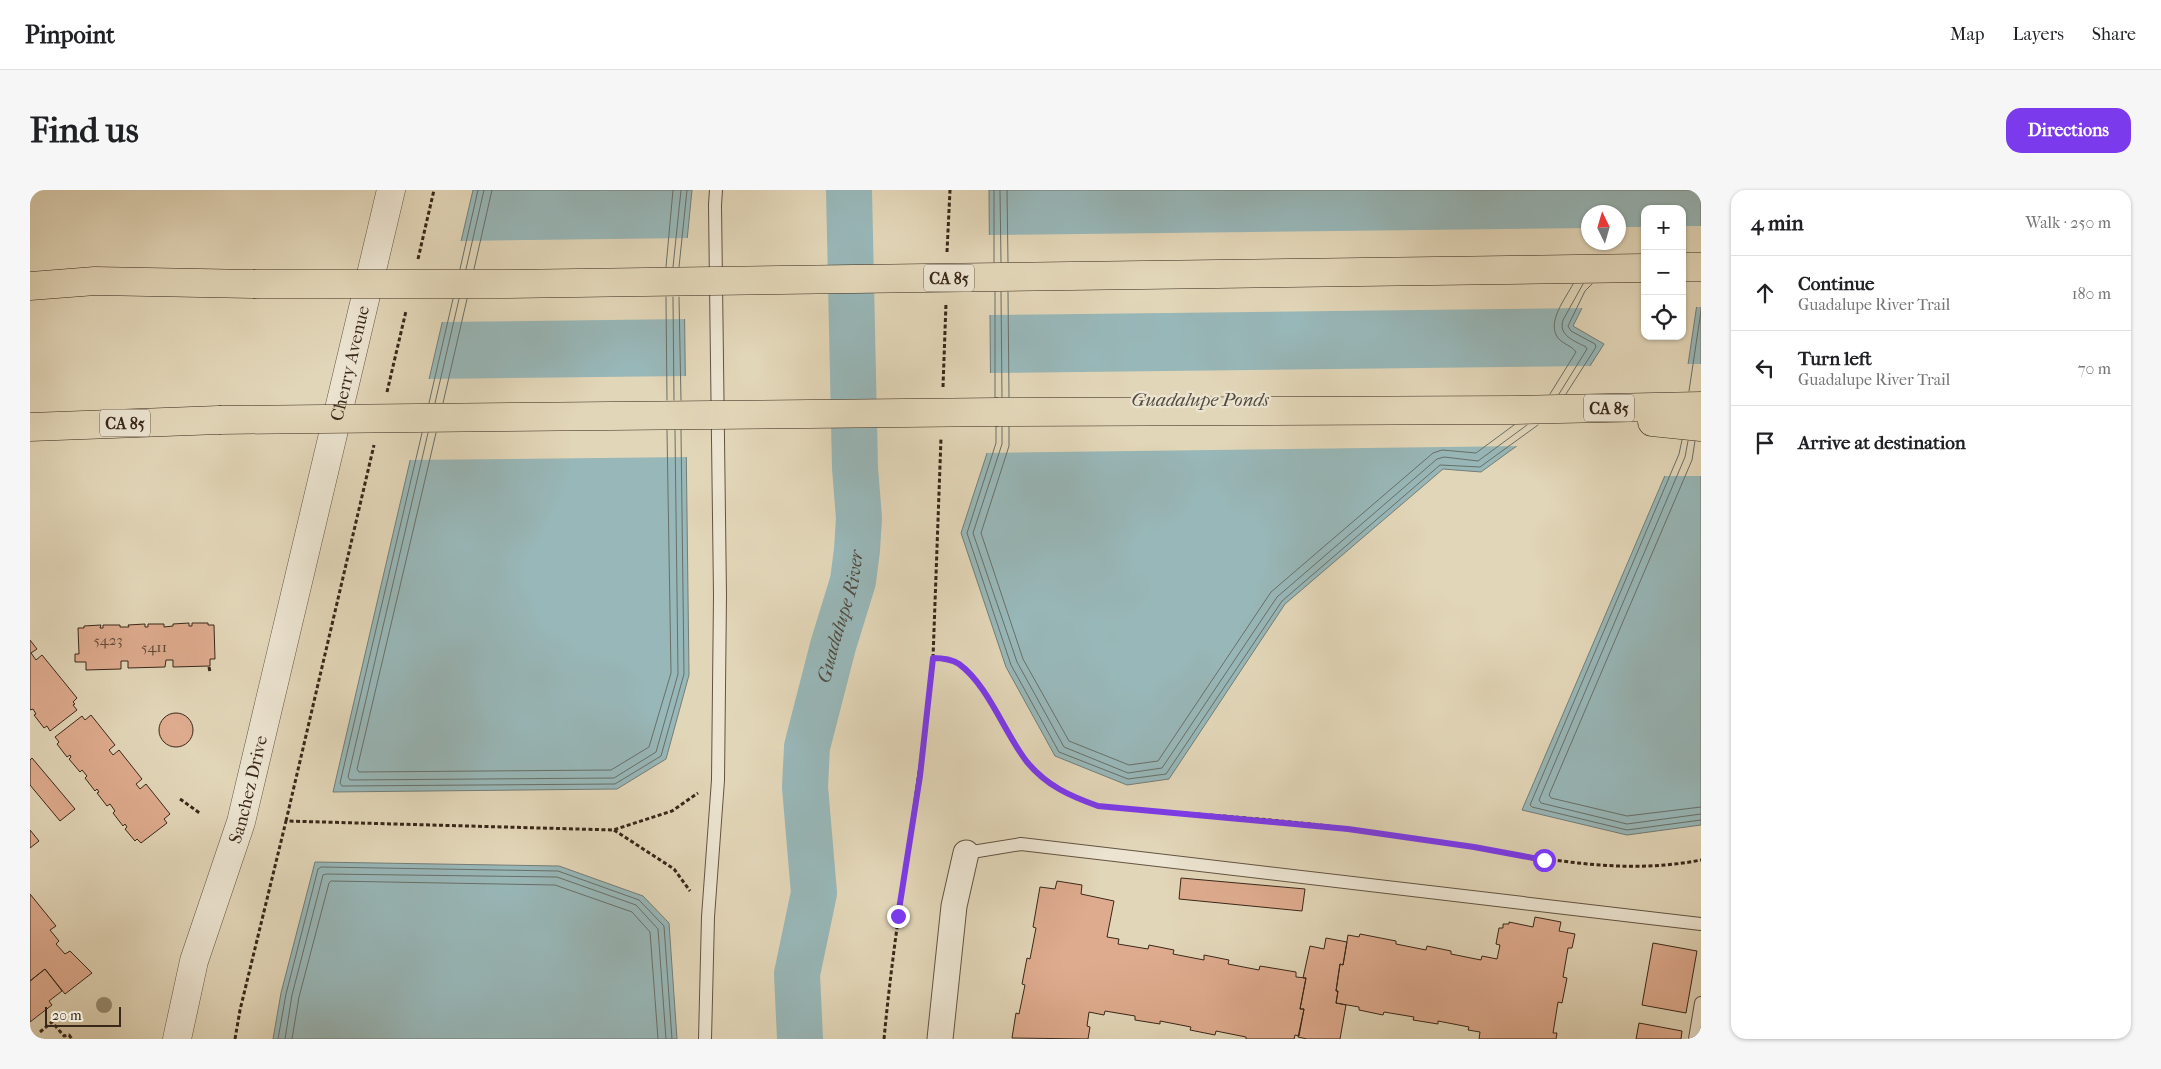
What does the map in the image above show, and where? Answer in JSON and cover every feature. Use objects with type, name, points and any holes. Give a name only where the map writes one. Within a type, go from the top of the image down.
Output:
[{"type":"highway","points":[[30,267],[95,281]]},
{"type":"highway","points":[[1686,267],[1701,267]]},
{"type":"highway","name":"CA 85","points":[[30,286],[95,281],[433,285],[1641,268]]},
{"type":"highway","name":"CA 85","points":[[30,427],[220,420],[911,412],[1516,410],[1701,406]]},
{"type":"highway","points":[[1516,410],[1701,426]]},
{"type":"street","name":"Cherry Avenue","points":[[308,537],[391,190]]},
{"type":"street","name":"Sanchez Drive","points":[[177,1039],[194,961],[241,822],[308,537]]},
{"type":"street","points":[[940,1039],[954,906],[966,853]]},
{"type":"lane","points":[[705,1039],[708,917],[718,780],[720,594],[716,190]]},
{"type":"lane","points":[[966,853],[1021,844],[1701,924]]},
{"type":"lane","points":[[1695,1039],[1701,1003]]},
{"type":"path","points":[[416,268],[434,190]]},
{"type":"path","points":[[386,394],[407,306]]},
{"type":"path","points":[[235,1039],[240,1010],[375,442]]},
{"type":"path","points":[[884,1039],[898,916],[920,776],[933,658],[945,658],[958,664],[970,674],[987,697],[1028,762],[1045,779],[1069,796],[1098,806],[1348,829],[1474,847],[1544,860],[1612,867],[1650,867],[1701,860]]},
{"type":"path","points":[[209,666],[210,672]]},
{"type":"path","points":[[286,821],[613,830],[672,811],[718,780]]},
{"type":"path","points":[[180,799],[201,814]]},
{"type":"path","points":[[613,830],[674,869],[708,917]]},
{"type":"path","points":[[40,1032],[52,1022],[64,1036],[69,1035],[72,1039]]},
{"type":"water","points":[[473,190],[692,190],[684,271],[689,675],[666,759],[617,789],[333,792]]},
{"type":"water","name":"Guadalupe Ponds","points":[[989,190],[1701,190],[1701,264],[1686,240],[1686,205],[1641,205],[1641,239],[1589,294],[1573,326],[1604,344],[1558,416],[1481,472],[1443,469],[1285,604],[1169,779],[1127,785],[1055,756],[1006,667],[961,533],[991,441]]},
{"type":"water","points":[[1701,277],[1701,825],[1627,835],[1522,810],[1675,452]]},
{"type":"water","points":[[315,862],[559,866],[643,896],[669,923],[677,1039],[273,1039],[281,993]]},
{"type":"pier","points":[[1686,226],[1701,226],[1701,267],[1686,244]]},
{"type":"pier","points":[[1626,227],[1641,227],[1641,243],[1591,295],[1585,308],[987,315],[987,235],[1581,228],[1581,250],[1626,250]]},
{"type":"pier","points":[[690,238],[686,271],[687,319],[440,322],[459,241]]},
{"type":"pier","points":[[1701,274],[1701,307],[1694,307],[1699,276]]},
{"type":"pier","points":[[1685,364],[1701,364],[1701,476],[1662,476],[1672,451]]},
{"type":"pier","points":[[1593,366],[1560,418],[1521,446],[984,453],[988,441],[988,373]]},
{"type":"pier","points":[[688,376],[689,457],[408,460],[427,379]]},
{"type":"building","points":[[189,623],[189,626],[192,626],[192,623],[214,625],[215,659],[210,659],[210,666],[173,667],[173,660],[166,660],[165,667],[128,668],[128,661],[121,661],[121,669],[86,670],[86,662],[75,662],[75,654],[79,654],[78,628],[101,625],[100,628],[103,628],[103,625],[129,627],[128,625],[145,624],[145,627],[148,627],[148,624],[164,624],[164,627],[173,626],[173,624]]},
{"type":"building","points":[[30,640],[37,649],[31,653],[36,660],[42,655],[77,698],[73,705],[77,710],[50,731],[47,726],[44,728],[34,715],[36,714],[33,709],[30,710]]},
{"type":"building","points":[[176,713],[188,718],[193,730],[188,742],[176,747],[164,742],[159,730],[164,718]]},
{"type":"building","points":[[91,715],[115,745],[109,750],[113,755],[119,750],[142,779],[136,784],[140,789],[146,784],[170,814],[164,819],[167,823],[141,843],[137,839],[135,841],[125,829],[127,827],[125,824],[123,826],[113,813],[115,811],[110,804],[107,806],[97,793],[99,792],[97,789],[95,791],[85,778],[87,776],[82,770],[80,772],[69,759],[70,755],[67,757],[57,744],[59,742],[55,737],[82,716],[85,720]]},
{"type":"building","points":[[32,758],[75,809],[60,821],[30,785],[30,760]]},
{"type":"building","points":[[30,830],[39,841],[30,848]]},
{"type":"building","points":[[1181,878],[1305,889],[1302,911],[1179,899]]},
{"type":"building","points":[[1057,881],[1082,885],[1081,894],[1114,901],[1107,937],[1119,939],[1118,944],[1148,949],[1149,945],[1174,950],[1173,954],[1204,960],[1204,955],[1229,960],[1228,964],[1259,970],[1260,966],[1296,972],[1296,977],[1306,978],[1300,1009],[1304,1009],[1299,1036],[1295,1035],[1294,1039],[1246,1039],[1246,1037],[1216,1031],[1215,1035],[1190,1030],[1191,1027],[1160,1021],[1160,1024],[1135,1020],[1135,1016],[1105,1011],[1104,1015],[1089,1012],[1087,1026],[1090,1027],[1088,1039],[1012,1038],[1016,1013],[1019,1014],[1025,985],[1022,984],[1027,958],[1030,959],[1036,928],[1033,927],[1040,887],[1055,889]]},
{"type":"building","points":[[30,894],[56,926],[50,930],[59,941],[56,944],[65,954],[70,951],[92,973],[65,994],[45,969],[30,981]]},
{"type":"building","points":[[1535,917],[1561,922],[1559,931],[1575,934],[1572,948],[1568,948],[1563,977],[1567,978],[1562,1003],[1558,1002],[1553,1033],[1557,1033],[1556,1039],[1479,1039],[1480,1032],[1468,1030],[1469,1027],[1438,1021],[1438,1024],[1413,1020],[1414,1017],[1384,1012],[1383,1015],[1359,1010],[1359,1007],[1336,1003],[1340,964],[1343,965],[1348,935],[1359,937],[1360,934],[1396,941],[1396,944],[1426,950],[1427,946],[1451,951],[1451,954],[1481,960],[1482,956],[1497,959],[1500,945],[1496,944],[1499,928],[1503,928],[1503,924],[1509,924],[1509,922],[1533,927]]},
{"type":"building","points":[[1326,938],[1347,942],[1343,965],[1340,964],[1336,991],[1338,991],[1336,1003],[1346,1005],[1340,1039],[1307,1039],[1298,1037],[1304,1009],[1300,1009],[1306,978],[1303,978],[1310,946],[1324,949]]},
{"type":"building","points":[[1653,943],[1697,951],[1686,1013],[1642,1005]]},
{"type":"building","points":[[45,969],[62,991],[49,1001],[52,1005],[30,1022],[30,981]]},
{"type":"building","points":[[1639,1023],[1682,1031],[1681,1039],[1636,1039]]},
{"type":"waterway","name":"Guadalupe River","points":[[800,1039],[797,974],[814,893],[805,787],[807,747],[833,646],[853,581],[859,518],[855,468],[849,190]]},
{"type":"route","points":[[898,916],[920,776],[933,658],[945,658],[958,664],[970,674],[987,697],[1028,762],[1045,779],[1069,796],[1098,806],[1348,829],[1474,847],[1544,860]]}]
